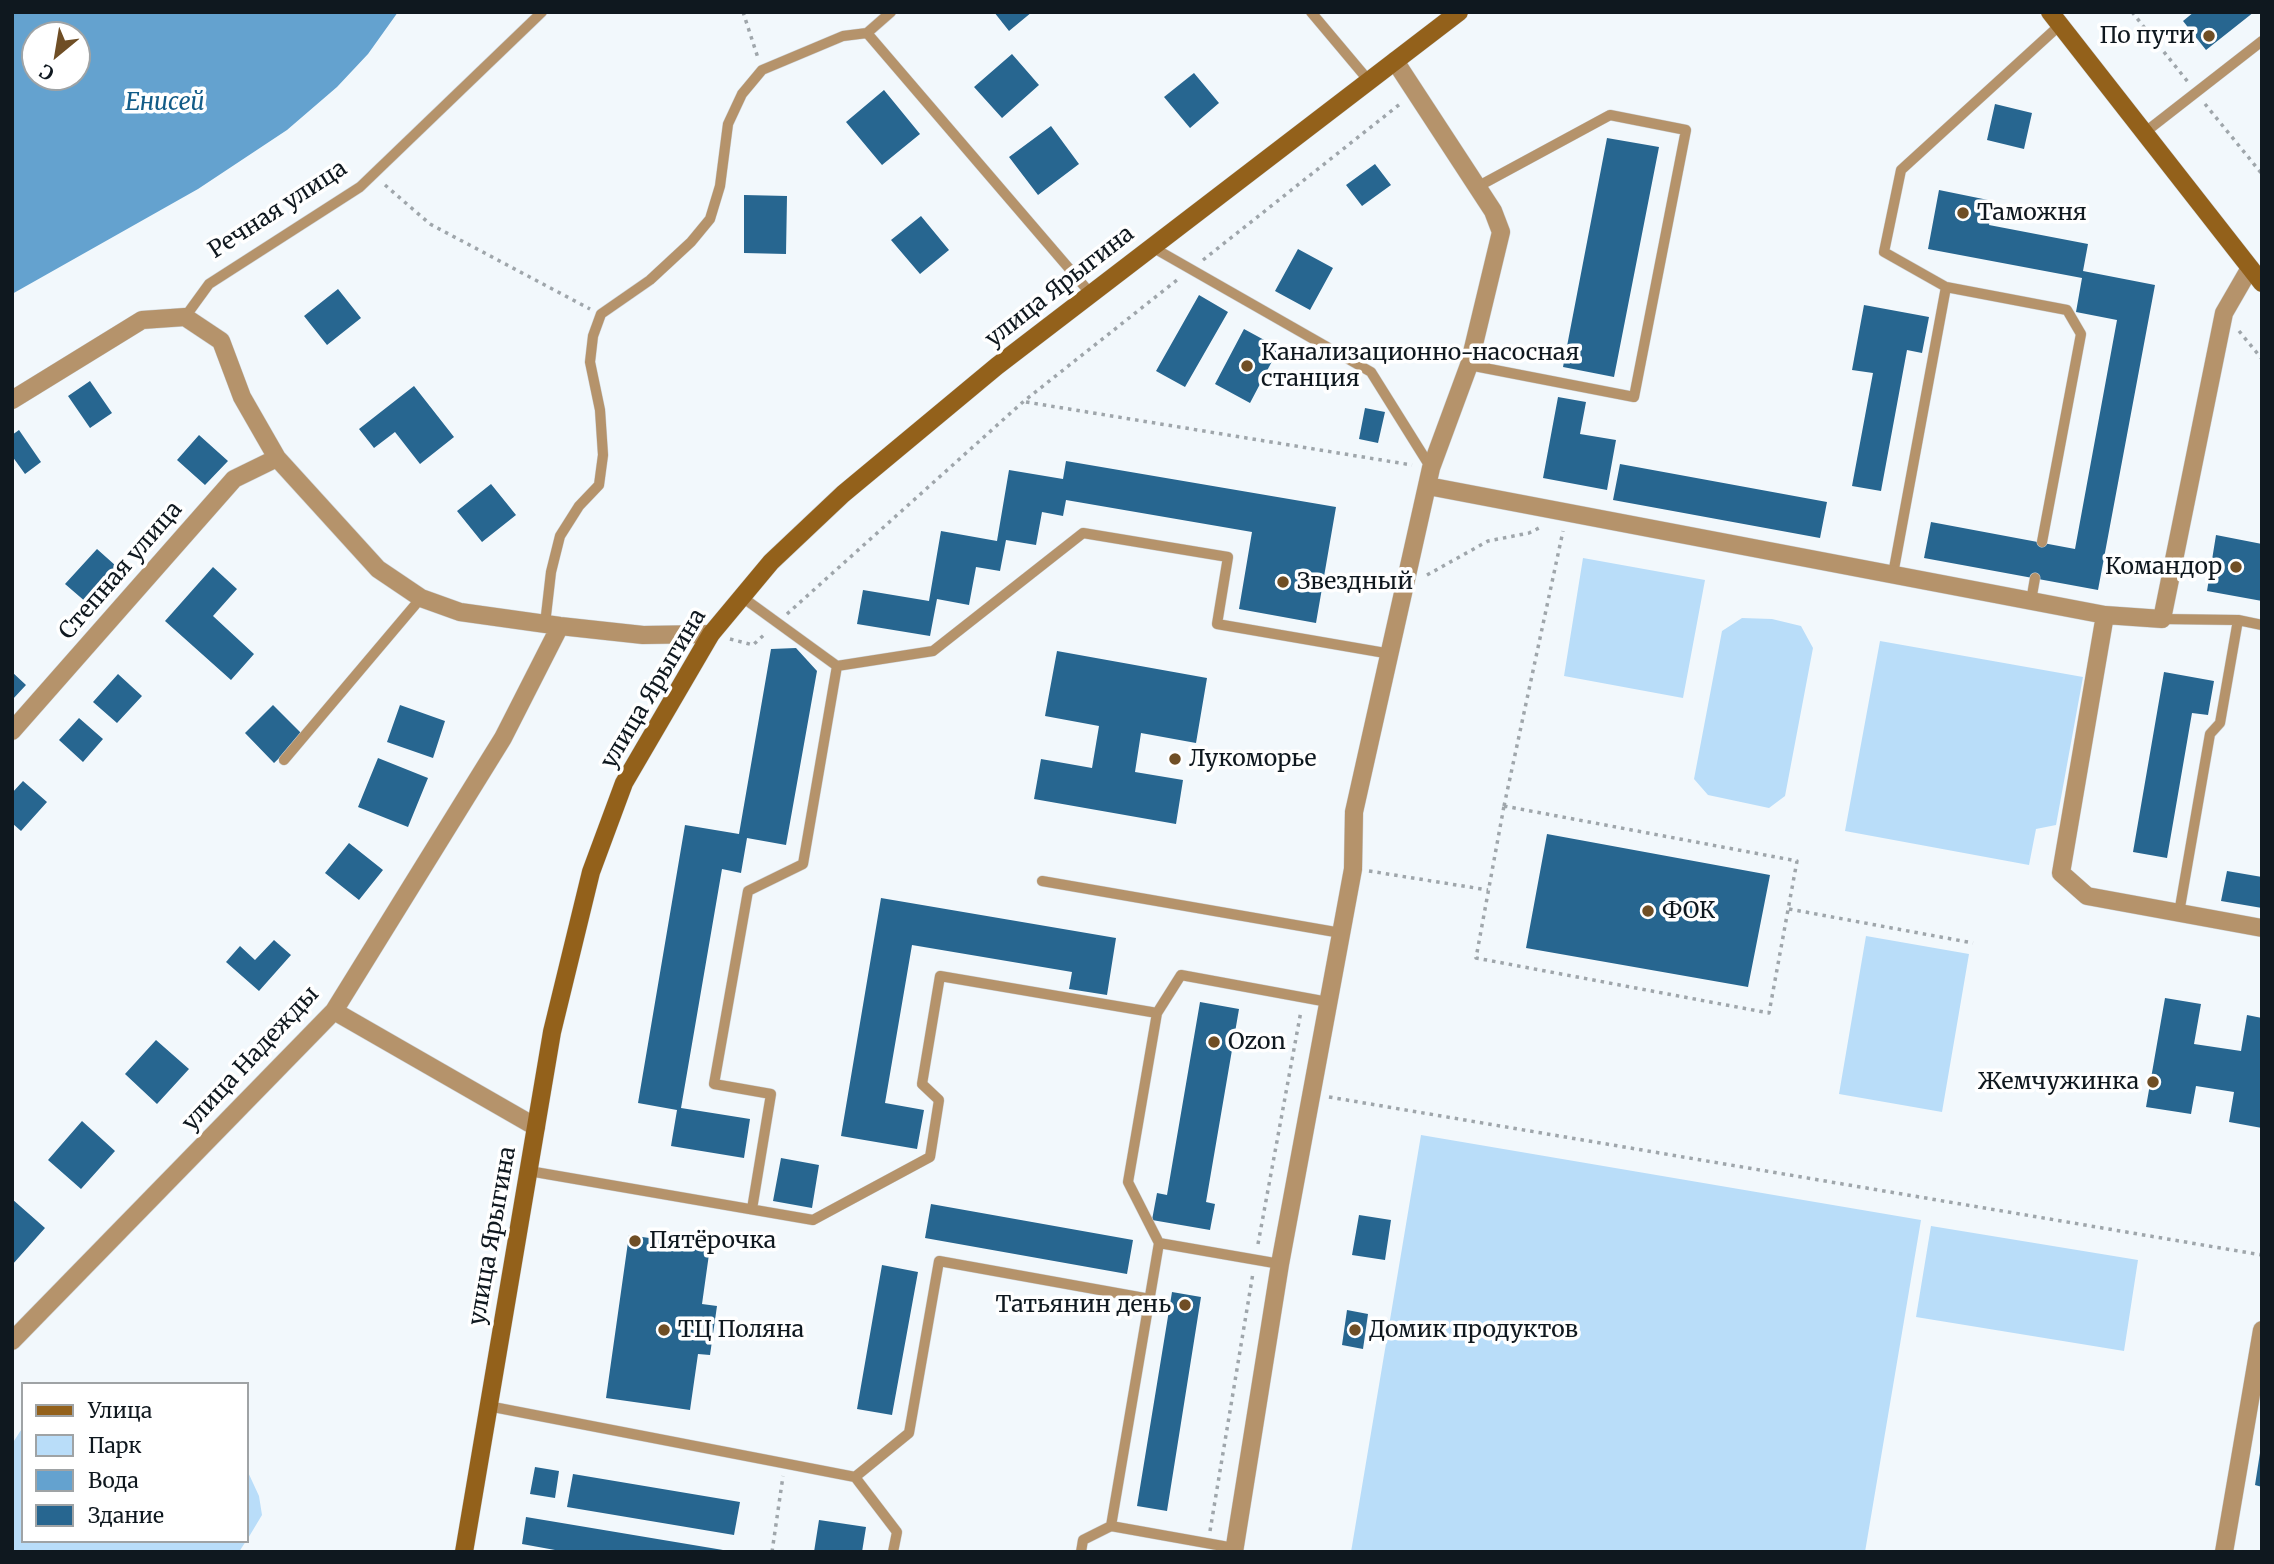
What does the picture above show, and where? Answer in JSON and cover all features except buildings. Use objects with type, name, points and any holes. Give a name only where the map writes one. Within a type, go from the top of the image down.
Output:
[{"type":"street","name":"улица Ярыгина","points":[[464,1552],[552,1032],[591,872],[624,783],[711,634],[771,562],[843,494],[997,366],[1459,12]]},
{"type":"street","points":[[2055,19],[2262,283]]},
{"type":"street","points":[[1234,1550],[1280,1264],[1353,869],[1354,812],[1430,477],[1469,365],[1501,232],[1493,211],[1395,61]]},
{"type":"street","points":[[1430,477],[1567,512],[2105,615],[2162,619],[2224,313],[2250,268]]},
{"type":"street","points":[[12,400],[142,320],[185,317],[221,341],[242,397],[277,458],[378,569],[421,598],[460,612],[552,625],[643,635],[711,634]]},
{"type":"street","name":"Степная улица","points":[[12,732],[234,480],[277,458]]},
{"type":"street","points":[[2105,615],[2061,873],[2087,896],[2262,928]]},
{"type":"street","name":"улица Надежды","points":[[12,1341],[334,1012],[503,738],[552,625]]},
{"type":"street","points":[[334,1012],[536,1128]]},
{"type":"street","points":[[2224,1552],[2262,1330]]},
{"type":"lane","name":"Речная улица","points":[[185,317],[209,284],[360,187],[542,12]]},
{"type":"lane","points":[[552,625],[551,572],[560,536],[579,506],[599,485],[603,455],[600,410],[590,362],[593,336],[601,314],[657,274],[710,219],[720,186],[728,124],[742,94],[762,70],[843,36],[867,33],[891,12]]},
{"type":"lane","points":[[1311,12],[1369,81]]},
{"type":"lane","points":[[2042,542],[2081,334],[2067,310],[1946,287],[1884,252],[1901,170],[2055,19]]},
{"type":"lane","points":[[867,33],[1091,294]]},
{"type":"lane","points":[[2144,133],[2262,41]]},
{"type":"lane","points":[[1469,365],[1634,397],[1686,130],[1610,115],[1477,187]]},
{"type":"lane","points":[[1152,247],[1371,372],[1430,477]]},
{"type":"lane","points":[[1893,574],[1946,287]]},
{"type":"lane","points":[[742,597],[836,666],[933,651],[1083,533],[1228,557],[1217,624],[1391,654]]},
{"type":"lane","points":[[2031,601],[2035,578]]},
{"type":"lane","points":[[284,760],[421,598]]},
{"type":"lane","points":[[2162,619],[2238,621],[2262,625]]},
{"type":"lane","points":[[2179,914],[2210,734],[2220,723],[2238,621]]},
{"type":"lane","points":[[752,1209],[771,1094],[714,1084],[748,891],[803,864],[836,666]]},
{"type":"lane","points":[[1042,881],[1341,933]]},
{"type":"lane","points":[[1111,1526],[1159,1243],[1129,1182],[1157,1013],[1181,975],[1328,1002]]},
{"type":"lane","points":[[529,1171],[813,1220],[930,1157],[939,1100],[922,1084],[940,976],[1157,1013]]},
{"type":"lane","points":[[1159,1243],[1280,1264]]},
{"type":"lane","points":[[855,1477],[909,1433],[939,1261],[1150,1299]]},
{"type":"lane","points":[[488,1406],[855,1477],[897,1532],[893,1552]]},
{"type":"lane","points":[[1081,1552],[1083,1540],[1111,1526],[1234,1550]]},
{"type":"path","points":[[743,12],[762,70]]},
{"type":"path","points":[[711,634],[753,645],[1024,401],[1415,92]]},
{"type":"path","points":[[373,175],[430,224],[601,314]]},
{"type":"path","points":[[2224,313],[2262,359]]},
{"type":"path","points":[[1024,401],[1430,477]]},
{"type":"path","points":[[1406,589],[1447,561],[1489,541],[1529,533],[1567,512]]},
{"type":"path","points":[[1504,806],[1797,860],[1769,1013],[1476,958],[1504,806],[1567,512]]},
{"type":"path","points":[[1353,869],[1488,890]]},
{"type":"path","points":[[1788,909],[1973,943]]},
{"type":"path","points":[[1310,1094],[2262,1255]]},
{"type":"path","points":[[772,1552],[785,1463]]},
{"type":"green space","points":[[1583,558],[1705,580],[1683,698],[1564,676]]},
{"type":"green space","points":[[1742,618],[1772,619],[1801,626],[1813,648],[1785,796],[1769,808],[1708,795],[1694,779],[1722,631]]},
{"type":"green space","points":[[1880,641],[2083,677],[2056,825],[2036,829],[2029,865],[1845,831]]},
{"type":"green space","points":[[1866,936],[1969,954],[1942,1112],[1839,1094]]},
{"type":"green space","points":[[1421,1135],[1921,1220],[1865,1552],[1351,1552]]},
{"type":"green space","points":[[1931,1226],[2138,1260],[2124,1351],[1916,1317]]},
{"type":"green space","points":[[21,1430],[21,1543],[245,1543],[239,1552],[12,1552],[12,1444]]},
{"type":"green space","points":[[248,1472],[259,1496],[262,1515],[248,1538]]},
{"type":"water","name":"Енисей","points":[[12,12],[398,12],[368,54],[337,87],[287,130],[198,189],[12,294]]},
{"type":"place","name":"По пути","points":[[2209,36]]},
{"type":"place","name":"Таможня","points":[[1963,213]]},
{"type":"place","name":"Канализационно-насосная станция","points":[[1247,366]]},
{"type":"place","name":"Командор","points":[[2236,567]]},
{"type":"place","name":"Звездный","points":[[1283,582]]},
{"type":"place","name":"Лукоморье","points":[[1175,759]]},
{"type":"place","name":"ФОК","points":[[1648,911]]},
{"type":"place","name":"Ozon","points":[[1214,1042]]},
{"type":"place","name":"Жемчужинка","points":[[2153,1082]]},
{"type":"place","name":"Пятёрочка","points":[[635,1241]]},
{"type":"place","name":"Татьянин день","points":[[1185,1305]]},
{"type":"place","name":"ТЦ Поляна","points":[[664,1330]]},
{"type":"place","name":"Домик продуктов","points":[[1355,1330]]}]
